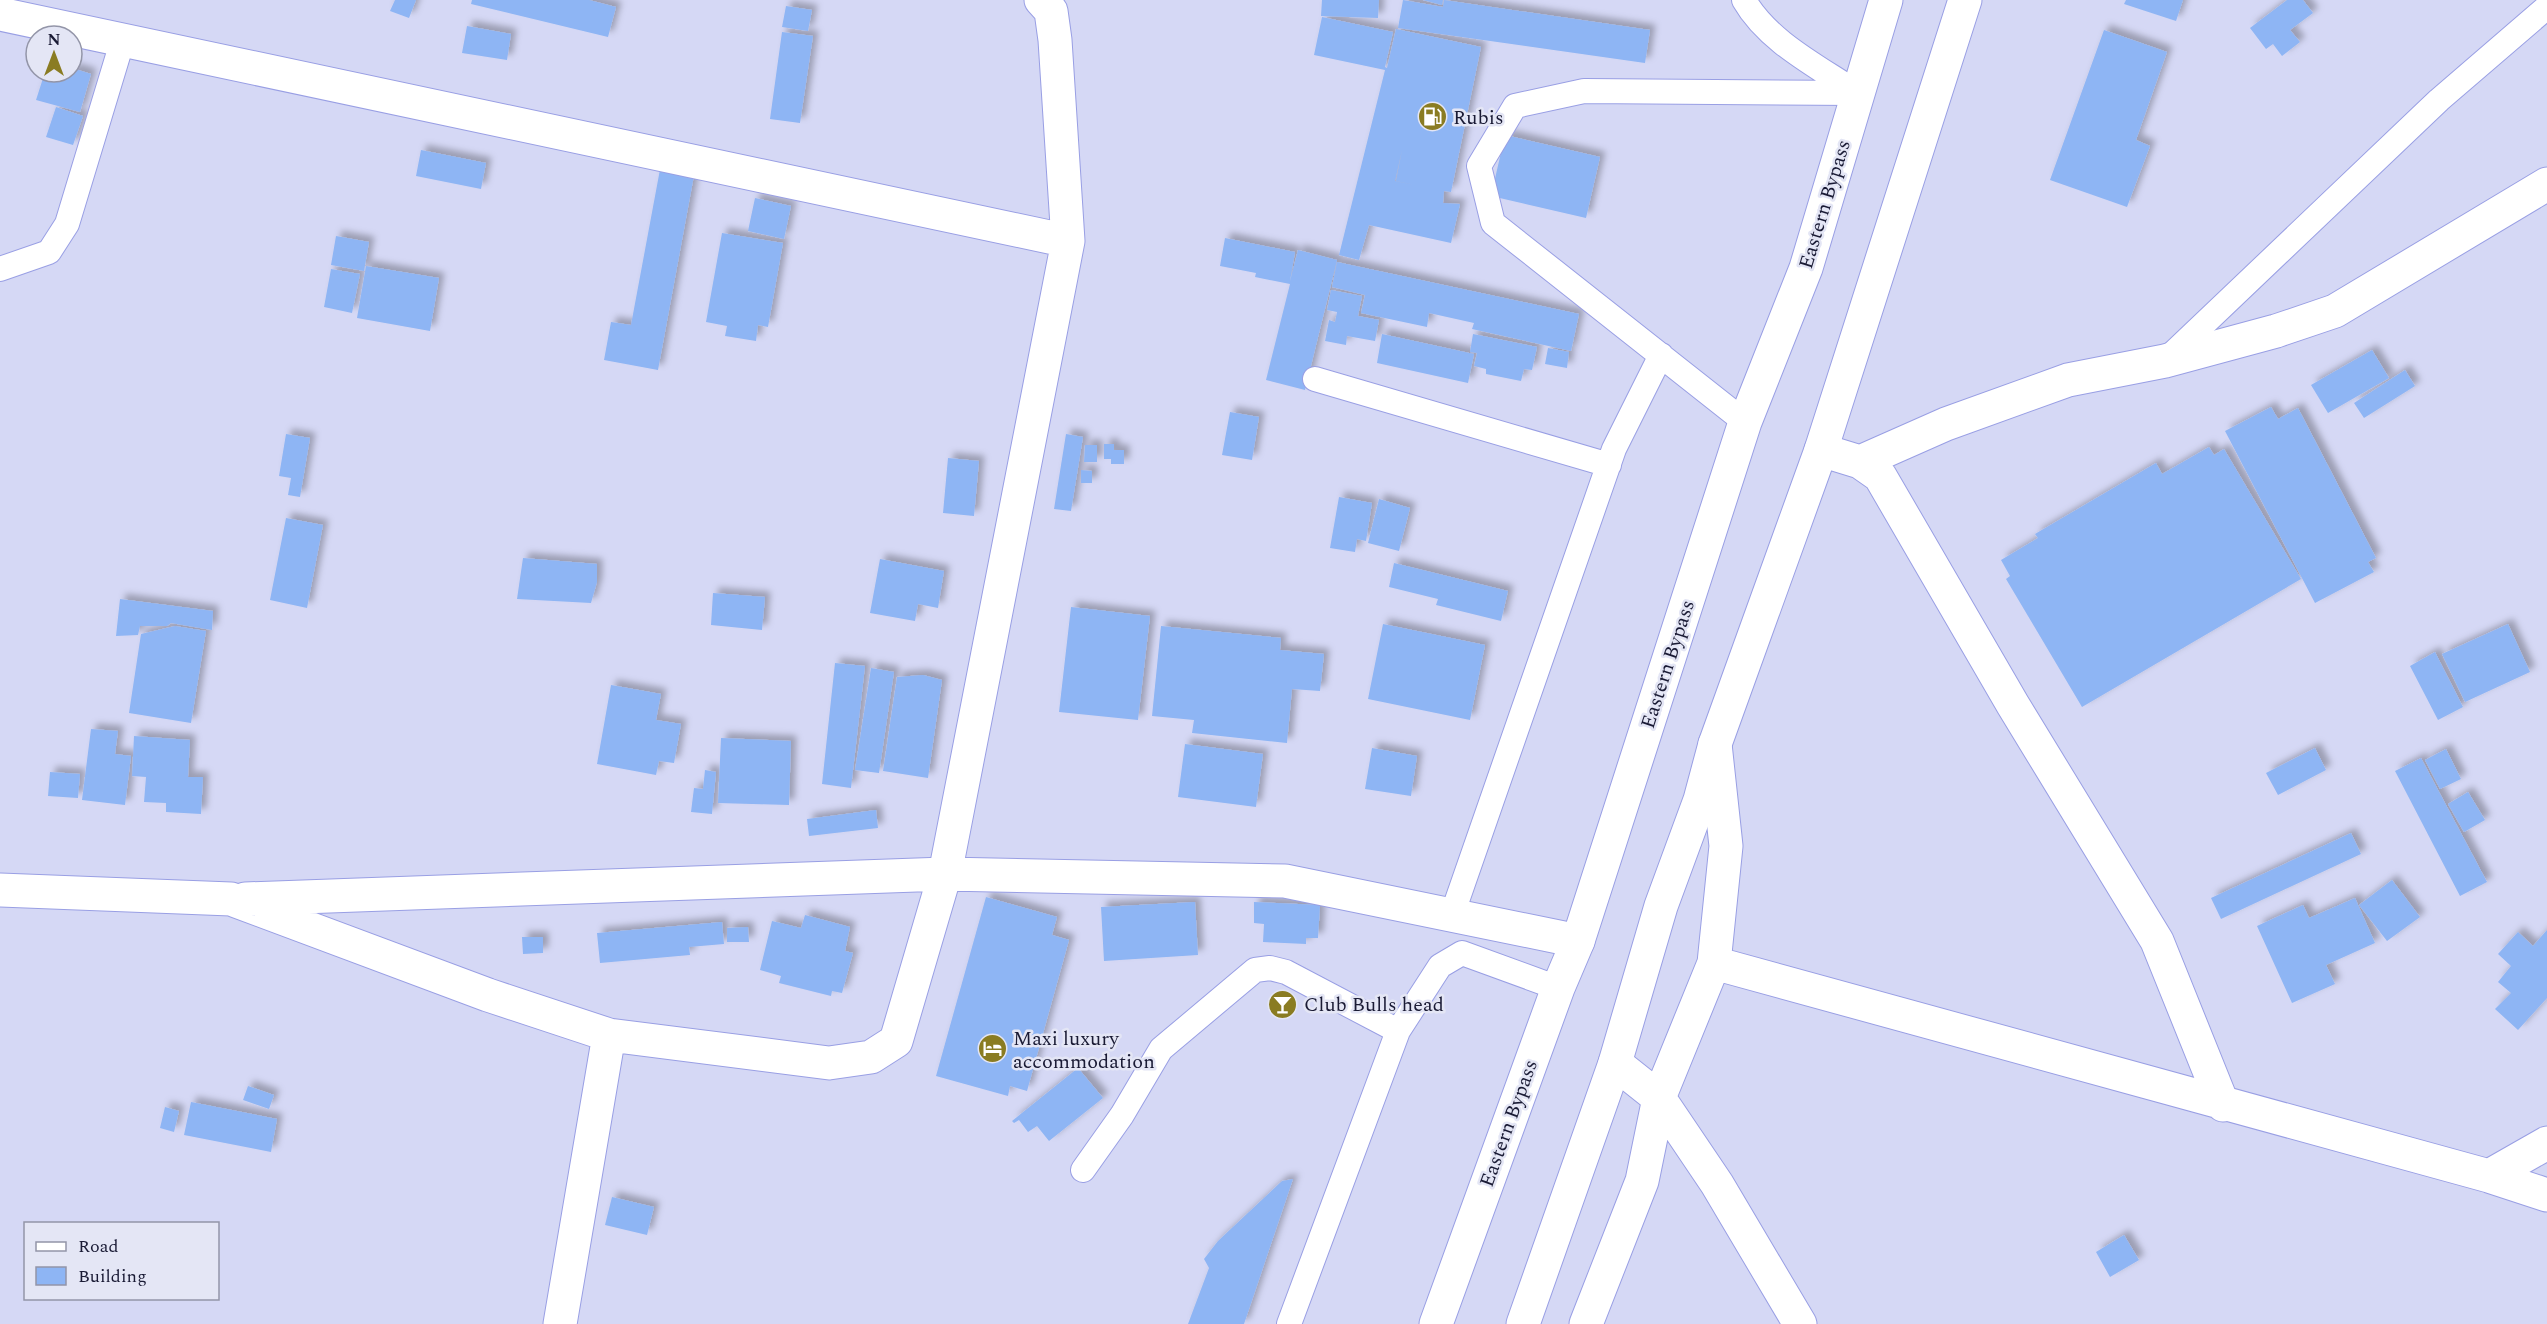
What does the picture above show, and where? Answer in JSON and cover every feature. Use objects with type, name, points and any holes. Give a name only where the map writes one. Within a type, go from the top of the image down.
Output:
[{"type":"street","points":[[231,899],[488,996],[609,1035],[829,1063],[871,1057],[896,1041],[945,874],[1068,241],[1055,40],[1051,11],[1041,0]]},
{"type":"street","name":"Eastern Bypass","points":[[1436,1324],[1558,988],[1578,941],[1745,422],[1806,268],[1886,0]]},
{"type":"street","points":[[1523,1324],[1615,1063],[1661,906],[1700,800],[1715,744],[1821,450],[1965,0]]},
{"type":"street","points":[[0,14],[1068,241]]},
{"type":"street","points":[[1860,462],[1946,424],[2068,380],[2165,361],[2276,331],[2335,311],[2547,184]]},
{"type":"street","points":[[1821,450],[1860,462],[1880,476],[2019,715],[2157,941],[2223,1104]]},
{"type":"street","points":[[1586,1324],[1642,1181],[1659,1098],[1714,963],[1726,846],[1715,744]]},
{"type":"street","points":[[0,890],[231,899],[945,874],[1284,881],[1578,941]]},
{"type":"street","points":[[1714,963],[2489,1176],[2547,1195]]},
{"type":"street","points":[[561,1324],[609,1035]]},
{"type":"street","points":[[1615,1063],[1659,1098],[1717,1184],[1800,1324]]},
{"type":"street","points":[[2489,1176],[2547,1143]]},
{"type":"lane","points":[[1744,0],[1751,11],[1776,37],[1857,93]]},
{"type":"lane","points":[[2165,361],[2439,100],[2547,7]]},
{"type":"lane","points":[[0,269],[49,252],[67,224],[123,39]]},
{"type":"lane","points":[[1745,422],[1493,223],[1479,166],[1515,106],[1584,91],[1857,93]]},
{"type":"lane","points":[[1452,915],[1609,465],[1661,355]]},
{"type":"lane","points":[[1316,379],[1609,465]]},
{"type":"lane","points":[[1289,1324],[1398,1031],[1440,966],[1462,953],[1558,988]]},
{"type":"lane","points":[[1083,1170],[1122,1115],[1161,1049],[1255,970],[1270,968],[1286,972],[1398,1031]]},
{"type":"building","points":[[395,0],[416,0],[409,18],[390,11]]},
{"type":"building","points":[[472,0],[589,0],[616,7],[608,37],[471,4]]},
{"type":"building","points":[[1322,0],[1379,0],[1378,18],[1321,16]]},
{"type":"building","points":[[1403,0],[1443,7],[1444,0],[1650,30],[1645,63],[1398,28]]},
{"type":"building","points":[[1423,0],[1443,0],[1442,5]]},
{"type":"building","points":[[2126,0],[2183,0],[2176,21],[2124,4]]},
{"type":"building","points":[[2287,0],[2303,0],[2313,13],[2290,30],[2300,42],[2282,56],[2273,44],[2266,49],[2250,28]]},
{"type":"building","points":[[786,6],[812,10],[808,31],[782,27]]},
{"type":"building","points":[[1322,17],[1393,32],[1385,67],[1387,68],[1396,29],[1481,47],[1451,192],[1444,191],[1443,203],[1460,204],[1451,243],[1369,225],[1359,260],[1339,255],[1385,70],[1314,55]]},
{"type":"building","points":[[467,26],[511,34],[507,60],[462,53]]},
{"type":"building","points":[[2104,30],[2167,52],[2136,140],[2150,146],[2127,207],[2050,180]]},
{"type":"building","points":[[782,32],[813,36],[800,123],[770,119]]},
{"type":"building","points":[[84,72],[91,74],[80,112],[36,100],[41,84],[84,84]]},
{"type":"building","points":[[56,107],[83,116],[73,145],[46,137]]},
{"type":"building","points":[[1505,135],[1600,157],[1586,218],[1491,196]]},
{"type":"building","points":[[421,150],[486,163],[481,189],[416,176]]},
{"type":"building","points":[[661,164],[695,170],[658,370],[604,360],[611,322],[631,325]]},
{"type":"building","points":[[755,198],[791,206],[784,239],[748,231]]},
{"type":"building","points":[[722,233],[783,243],[768,327],[758,325],[756,341],[725,336],[727,326],[706,322]]},
{"type":"building","points":[[336,236],[369,242],[364,271],[331,265]]},
{"type":"building","points":[[1225,238],[1295,252],[1290,281],[1298,250],[1337,260],[1305,390],[1266,380],[1290,284],[1255,277],[1256,273],[1220,266]]},
{"type":"building","points":[[1337,262],[1579,314],[1571,351],[1472,329],[1474,323],[1429,313],[1427,327],[1361,313],[1365,295],[1332,287]]},
{"type":"building","points":[[366,266],[439,278],[430,331],[357,318]]},
{"type":"building","points":[[331,269],[360,274],[352,313],[324,307]]},
{"type":"building","points":[[1331,290],[1362,296],[1358,316],[1379,320],[1375,341],[1347,336],[1346,345],[1325,341],[1329,320],[1335,322],[1337,312],[1327,310]]},
{"type":"building","points":[[1382,334],[1474,354],[1468,383],[1377,363]]},
{"type":"building","points":[[1473,334],[1537,347],[1532,370],[1524,369],[1521,381],[1486,374],[1486,369],[1474,366],[1477,353],[1470,352]]},
{"type":"building","points":[[1548,348],[1569,352],[1567,368],[1545,364]]},
{"type":"building","points":[[2372,350],[2389,378],[2328,413],[2311,385]]},
{"type":"building","points":[[2405,370],[2415,386],[2364,418],[2354,403]]},
{"type":"building","points":[[2271,407],[2278,419],[2298,408],[2376,558],[2368,562],[2374,572],[2315,603],[2225,431]]},
{"type":"building","points":[[1230,412],[1259,417],[1252,460],[1222,455]]},
{"type":"building","points":[[286,434],[310,438],[300,497],[288,495],[291,478],[279,476]]},
{"type":"building","points":[[1066,434],[1083,437],[1071,511],[1054,509]]},
{"type":"building","points":[[1104,444],[1114,444],[1114,450],[1124,450],[1124,464],[1111,464],[1111,459],[1104,459]]},
{"type":"building","points":[[1085,445],[1097,445],[1097,462],[1084,462]]},
{"type":"building","points":[[2209,447],[2214,455],[2224,449],[2301,579],[2082,707],[2006,579],[2010,576],[2001,560],[2038,538],[2035,534],[2156,463],[2162,474]]},
{"type":"building","points":[[948,458],[979,461],[974,516],[943,513]]},
{"type":"building","points":[[1081,470],[1092,471],[1092,483],[1081,483]]},
{"type":"building","points":[[1339,497],[1372,503],[1366,541],[1357,539],[1355,552],[1330,548]]},
{"type":"building","points":[[1379,499],[1410,508],[1399,551],[1368,543]]},
{"type":"building","points":[[286,518],[323,525],[307,608],[270,600]]},
{"type":"building","points":[[523,558],[597,564],[597,582],[591,603],[517,599]]},
{"type":"building","points":[[880,559],[944,571],[938,608],[918,604],[915,621],[870,613]]},
{"type":"building","points":[[1394,563],[1508,591],[1501,621],[1436,605],[1438,599],[1389,587]]},
{"type":"building","points":[[713,593],[765,597],[762,630],[711,625]]},
{"type":"building","points":[[120,599],[213,611],[212,630],[171,623],[167,626],[140,626],[138,635],[116,636]]},
{"type":"building","points":[[1071,607],[1150,616],[1138,720],[1059,712]]},
{"type":"building","points":[[1383,624],[1485,645],[1470,720],[1368,699]]},
{"type":"building","points":[[2508,624],[2530,672],[2465,702],[2442,654]]},
{"type":"building","points":[[175,626],[206,631],[191,723],[129,713],[141,634]]},
{"type":"building","points":[[1161,626],[1281,638],[1280,650],[1324,654],[1320,691],[1292,689],[1287,743],[1192,733],[1194,720],[1152,716]]},
{"type":"building","points":[[2435,652],[2463,707],[2438,720],[2410,666]]},
{"type":"building","points":[[835,663],[865,666],[851,788],[822,784]]},
{"type":"building","points":[[871,668],[894,672],[879,773],[855,770]]},
{"type":"building","points":[[923,675],[942,680],[928,778],[883,771],[897,677]]},
{"type":"building","points":[[611,685],[661,694],[656,720],[681,724],[674,763],[659,761],[656,775],[597,764]]},
{"type":"building","points":[[91,729],[118,731],[115,754],[131,756],[125,805],[82,800]]},
{"type":"building","points":[[134,736],[190,740],[188,777],[203,777],[201,814],[166,812],[166,803],[144,802],[146,777],[132,776]]},
{"type":"building","points":[[721,738],[791,741],[789,805],[718,803]]},
{"type":"building","points":[[1185,744],[1263,754],[1256,807],[1178,797]]},
{"type":"building","points":[[1372,748],[1417,756],[1411,796],[1365,789]]},
{"type":"building","points":[[2315,748],[2326,770],[2278,795],[2266,773]]},
{"type":"building","points":[[2446,749],[2461,779],[2440,789],[2425,760]]},
{"type":"building","points":[[2421,758],[2487,882],[2460,896],[2395,771]]},
{"type":"building","points":[[705,770],[716,772],[712,814],[691,812],[694,788],[703,789]]},
{"type":"building","points":[[50,772],[80,774],[78,798],[48,796]]},
{"type":"building","points":[[2468,792],[2485,820],[2464,832],[2448,804]]},
{"type":"building","points":[[876,810],[878,828],[809,836],[807,819]]},
{"type":"building","points":[[2351,833],[2361,854],[2221,919],[2211,898]]},
{"type":"building","points":[[2392,880],[2420,917],[2387,941],[2359,905]]},
{"type":"building","points":[[986,897],[1057,917],[1052,935],[1069,940],[1027,1091],[1010,1086],[1008,1096],[936,1076]]},
{"type":"building","points":[[2355,898],[2375,943],[2326,965],[2335,984],[2292,1003],[2257,926],[2303,905],[2309,918]]},
{"type":"building","points":[[1195,902],[1198,955],[1104,961],[1101,907]]},
{"type":"building","points":[[1254,902],[1320,905],[1318,938],[1306,938],[1306,944],[1263,942],[1264,924],[1254,923]]},
{"type":"building","points":[[805,915],[850,927],[845,951],[853,953],[842,993],[832,991],[831,996],[779,983],[781,976],[760,970],[772,921],[801,928]]},
{"type":"building","points":[[722,922],[724,944],[689,947],[690,955],[600,963],[597,933]]},
{"type":"building","points":[[748,927],[749,942],[727,942],[727,928]]},
{"type":"building","points":[[2547,930],[2547,998],[2518,1030],[2495,1009],[2511,993],[2498,982],[2511,966],[2498,954],[2518,932],[2533,946]]},
{"type":"building","points":[[522,937],[543,937],[543,953],[523,954]]},
{"type":"building","points":[[1078,1068],[1103,1098],[1049,1141],[1037,1126],[1028,1132],[1019,1120],[1014,1123],[1012,1121]]},
{"type":"building","points":[[248,1086],[274,1095],[269,1109],[243,1100]]},
{"type":"building","points":[[191,1102],[277,1119],[271,1152],[184,1135]]},
{"type":"building","points":[[165,1107],[179,1111],[174,1132],[160,1128]]},
{"type":"building","points":[[1293,1179],[1244,1324],[1188,1324],[1209,1268],[1204,1259],[1218,1241],[1282,1181]]},
{"type":"building","points":[[612,1197],[654,1207],[647,1235],[605,1225]]},
{"type":"building","points":[[2124,1235],[2139,1260],[2110,1277],[2096,1252]]},
{"type":"place","name":"Rubis","points":[[1432,117]]},
{"type":"place","name":"Club Bulls head","points":[[1283,1004]]},
{"type":"place","name":"Maxi luxury accommodation","points":[[992,1049]]}]
